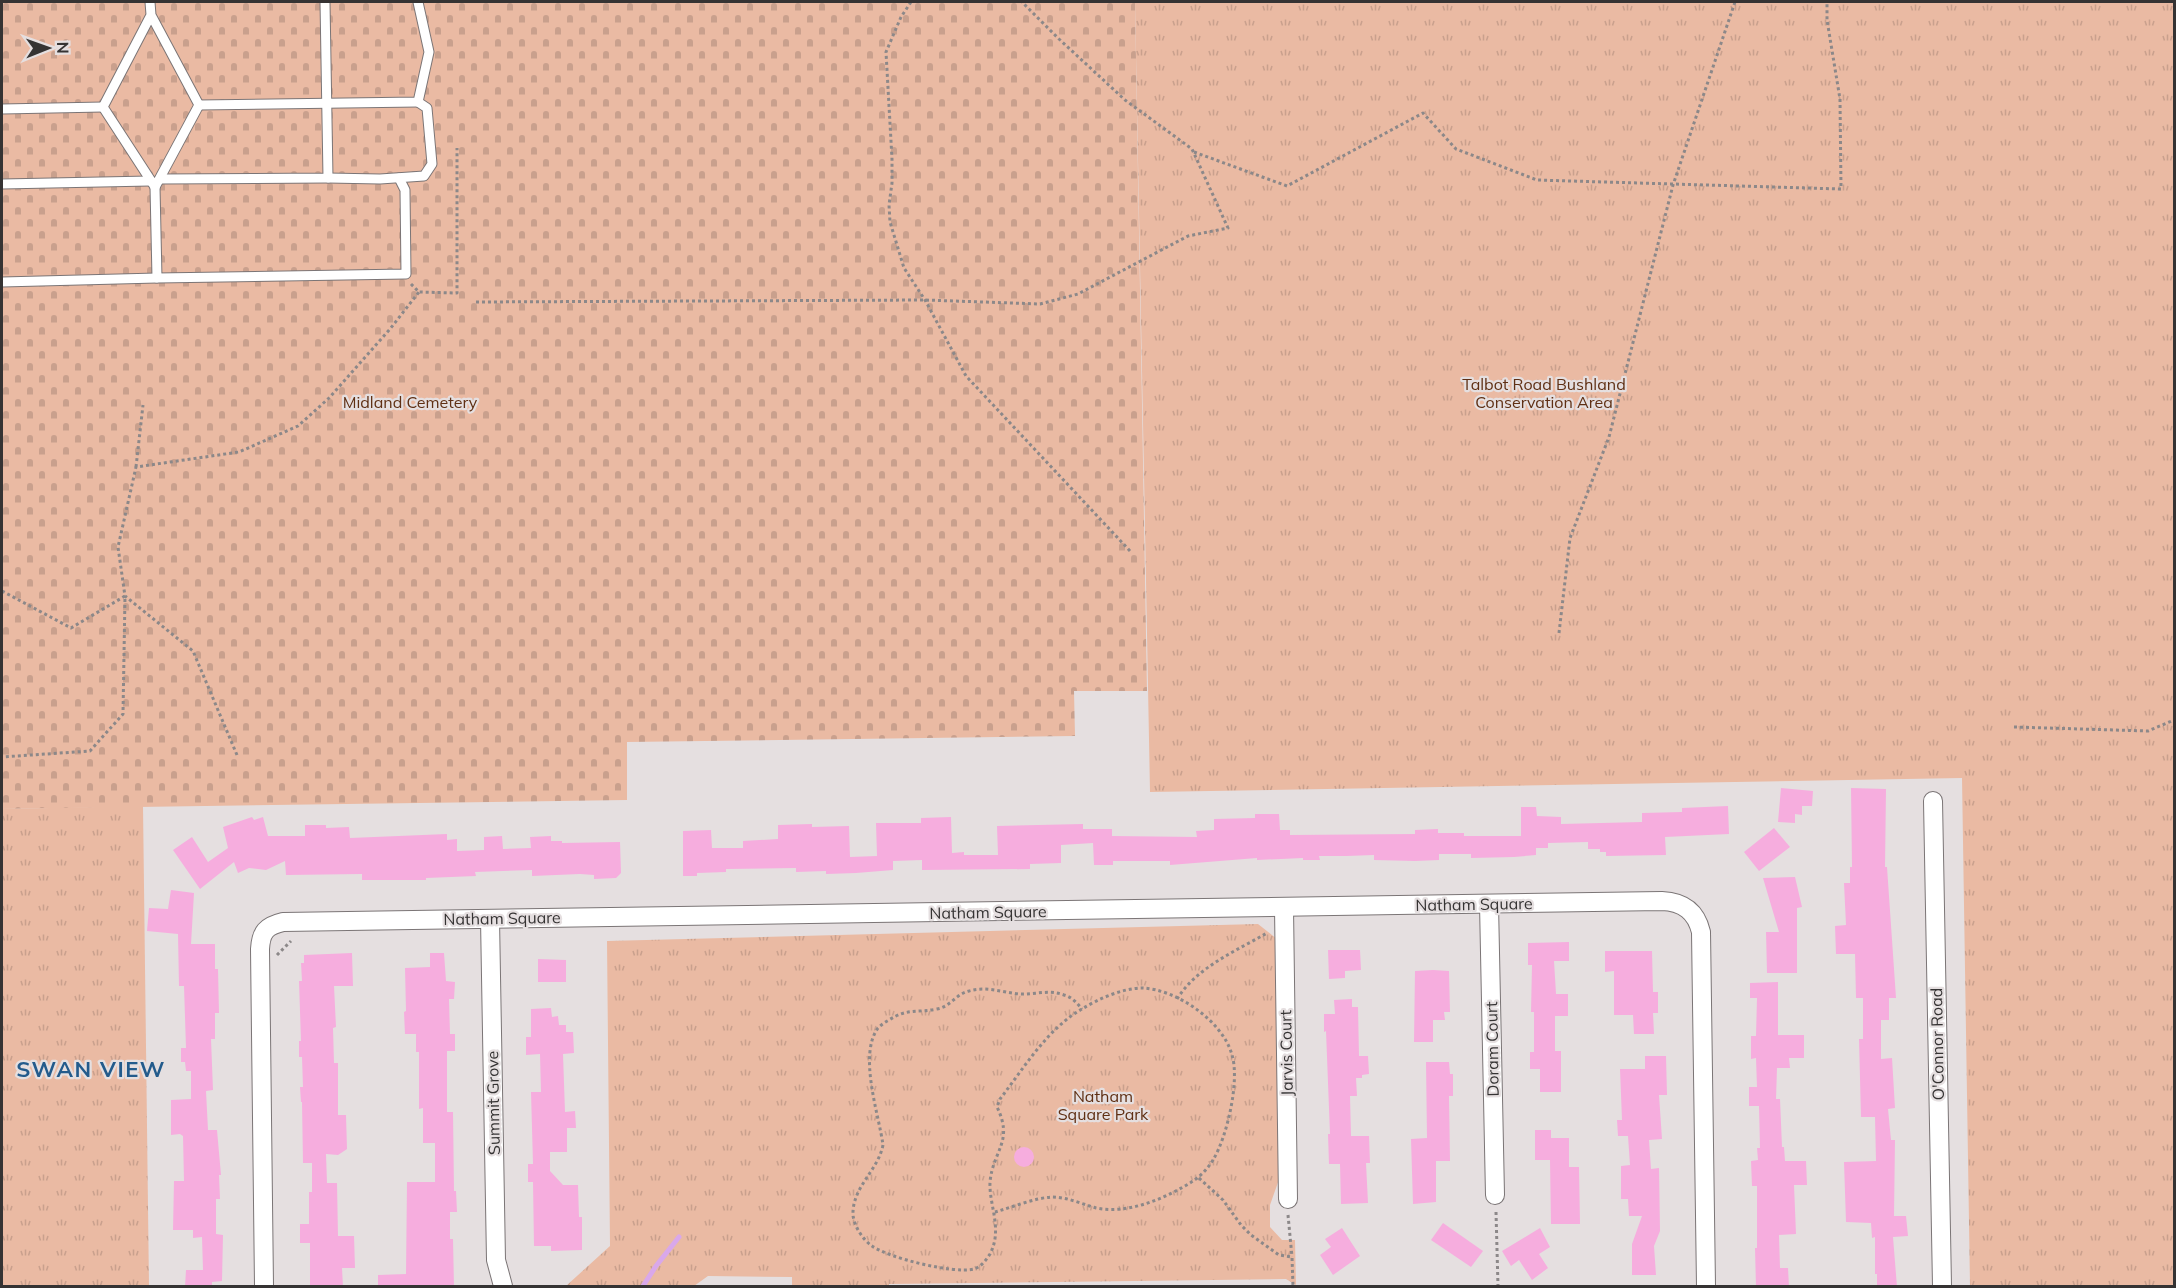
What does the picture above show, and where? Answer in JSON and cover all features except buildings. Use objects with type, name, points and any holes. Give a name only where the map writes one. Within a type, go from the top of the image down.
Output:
[{"type":"street","name":"O'Connor Road","points":[[1932,801],[1942,1287]]},
{"type":"street","name":"Natham Square","points":[[264,1287],[259,986],[261,936],[265,929],[273,924],[490,918],[1674,901],[1693,912],[1701,932],[1706,1287]]},
{"type":"street","name":"Doram Court","points":[[1489,904],[1495,1195]]},
{"type":"street","name":"Jarvis Court","points":[[1284,908],[1288,1199]]},
{"type":"street","name":"Summit Grove","points":[[490,918],[496,1260],[503,1287]]},
{"type":"lane","points":[[150,2],[151,15],[199,105]]},
{"type":"lane","points":[[325,2],[328,178]]},
{"type":"lane","points":[[418,2],[429,52],[418,102]]},
{"type":"lane","points":[[103,107],[151,15]]},
{"type":"lane","points":[[2,184],[399,178],[424,176],[432,164],[427,108],[418,102],[199,105]]},
{"type":"lane","points":[[157,278],[155,182],[199,105]]},
{"type":"lane","points":[[2,109],[103,107]]},
{"type":"lane","points":[[103,107],[155,182]]},
{"type":"lane","points":[[2,282],[406,274],[405,190],[399,178]]},
{"type":"path","points":[[911,2],[901,17],[886,52],[892,159],[890,222],[904,268],[925,300],[966,376],[1131,552]]},
{"type":"path","points":[[477,302],[925,300],[1040,304],[1078,294],[1188,236],[1228,228],[1192,149],[1125,100],[1022,2]]},
{"type":"path","points":[[1559,633],[1570,538],[1609,437],[1673,184],[1736,2]]},
{"type":"path","points":[[1194,152],[1287,186],[1423,113],[1456,149],[1537,180],[1841,189],[1840,99],[1827,20],[1827,2]]},
{"type":"path","points":[[406,274],[413,288],[419,292],[457,293],[456,148]]},
{"type":"path","points":[[136,467],[239,452],[298,426],[329,398],[390,329],[419,292]]},
{"type":"path","points":[[2,757],[90,751],[123,714],[125,596],[118,547],[136,467],[143,405]]},
{"type":"path","points":[[2,591],[71,628],[125,596]]},
{"type":"path","points":[[125,596],[193,651],[237,755]]},
{"type":"path","points":[[2014,727],[2148,731],[2175,720]]},
{"type":"path","points":[[1178,999],[1185,987],[1217,962],[1270,932],[1266,926]]},
{"type":"path","points":[[275,960],[282,949],[298,936]]},
{"type":"path","points":[[995,1212],[1054,1197],[1106,1209],[1125,1208],[1165,1196],[1199,1178],[1214,1159],[1225,1130],[1232,1097],[1234,1065],[1229,1045],[1211,1020],[1178,999],[1165,993],[1139,988],[1108,997],[1082,1009],[1056,1029],[1000,1099],[997,1107],[1002,1117],[1004,1133],[990,1180],[995,1212],[993,1248],[982,1264],[975,1268],[954,1269],[932,1266],[872,1246],[863,1237],[853,1217],[856,1194],[881,1154],[883,1145],[870,1084],[874,1036],[879,1026],[897,1014],[938,1009],[947,1006],[963,993],[978,989],[987,988],[1018,994],[1059,993],[1072,998],[1082,1009]]},
{"type":"path","points":[[1199,1178],[1223,1200],[1251,1235],[1279,1255],[1292,1257]]},
{"type":"path","points":[[1495,1195],[1498,1287]]},
{"type":"path","points":[[1288,1199],[1287,1219],[1293,1287]]},
{"type":"green space","name":"Midland Cemetery","points":[[2,2],[1135,2],[1147,691],[1074,691],[1075,736],[627,742],[627,800],[2,809]]},
{"type":"green space","name":"Talbot Road Bushland Conservation Area","points":[[1135,2],[2174,2],[2174,1286],[1970,1286],[1962,778],[1150,792]]},
{"type":"green space","points":[[143,806],[149,1286],[2,1286],[2,809]]},
{"type":"green space","name":"Natham Square Park","points":[[1258,924],[1277,939],[1282,1171],[1270,1205],[1270,1227],[1282,1240],[1295,1240],[1296,1285],[1286,1279],[792,1286],[792,1277],[708,1276],[694,1286],[566,1286],[610,1246],[607,941]]},
{"type":"waterway","points":[[643,1286],[679,1237]]},
{"type":"district","name":"SWAN VIEW","points":[[91,1069]]}]
